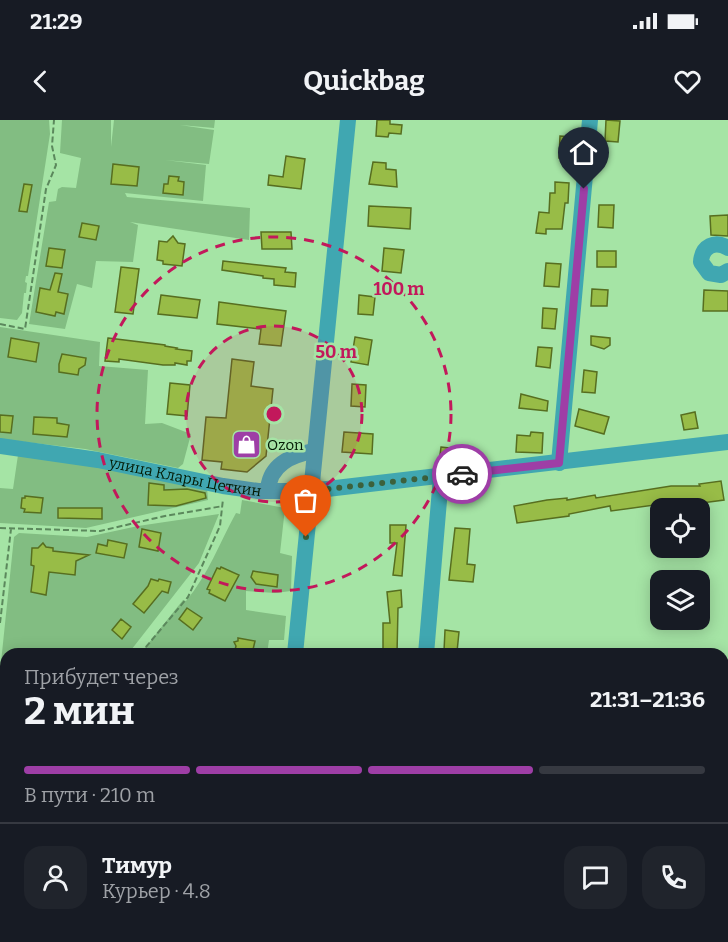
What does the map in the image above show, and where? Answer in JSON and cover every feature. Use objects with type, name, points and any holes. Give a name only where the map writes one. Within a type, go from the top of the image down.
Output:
[{"type":"street","points":[[296,648],[348,120]]},
{"type":"street","points":[[559,463],[590,120]]},
{"type":"street","points":[[728,248],[721,244],[711,245],[705,249],[702,257],[703,266],[709,273],[720,275],[728,271]]},
{"type":"street","name":"улица Клары Цеткин","points":[[0,446],[98,460],[211,484],[268,491],[310,491],[728,442]]},
{"type":"street","points":[[268,491],[268,482],[279,464],[296,454],[314,451]]},
{"type":"street","points":[[427,648],[441,477]]},
{"type":"path","points":[[0,324],[25,329],[46,189],[56,165],[52,146],[54,120]]},
{"type":"path","points":[[0,528],[100,531],[223,506],[220,526],[188,597],[145,648]]},
{"type":"path","points":[[0,623],[11,529]]},
{"type":"green space","points":[[0,120],[49,120],[50,134],[28,276],[25,282],[27,283],[26,293],[24,293],[22,313],[17,320],[0,318]]},
{"type":"green space","points":[[62,120],[111,120],[111,147],[114,120],[215,120],[214,128],[180,125],[214,130],[209,164],[165,160],[206,165],[203,201],[125,193],[127,197],[250,208],[249,240],[130,222],[138,225],[133,262],[96,261],[92,288],[77,284],[65,329],[29,324],[49,202],[56,201],[58,189],[76,188],[81,158],[60,153]]},
{"type":"green space","points":[[0,327],[100,342],[99,366],[148,370],[145,424],[162,423],[191,434],[183,464],[178,468],[85,449],[0,439]]},
{"type":"green space","points":[[18,455],[48,458],[207,487],[208,500],[86,528],[0,523],[0,488],[13,489]]},
{"type":"green space","points":[[242,500],[285,508],[280,553],[292,556],[291,591],[275,593],[246,591],[246,610],[286,616],[284,640],[269,640],[268,648],[145,648],[183,600],[186,601],[194,591],[236,513],[240,514]]},
{"type":"green space","points":[[219,514],[199,563],[133,648],[2,648],[14,537],[19,533],[87,537],[138,526]]},
{"type":"building","points":[[377,120],[390,120],[390,124],[402,125],[401,134],[389,133],[388,137],[376,136]]},
{"type":"building","points":[[606,120],[620,121],[618,142],[605,141]]},
{"type":"building","points":[[560,136],[572,137],[571,158],[559,158]]},
{"type":"building","points":[[286,156],[305,159],[301,189],[268,185],[269,175],[283,177]]},
{"type":"building","points":[[373,162],[386,163],[386,169],[396,170],[397,187],[369,184]]},
{"type":"building","points":[[113,164],[139,167],[137,186],[111,184]]},
{"type":"building","points":[[169,176],[179,177],[178,181],[184,182],[183,195],[163,193],[164,184],[168,184]]},
{"type":"building","points":[[555,182],[569,183],[568,203],[565,203],[562,229],[546,229],[546,234],[536,233],[539,212],[549,213],[550,193],[555,193]]},
{"type":"building","points":[[24,184],[32,185],[27,212],[19,211]]},
{"type":"building","points":[[599,205],[614,205],[613,228],[598,227]]},
{"type":"building","points":[[369,206],[411,208],[410,229],[368,226]]},
{"type":"building","points":[[728,215],[728,236],[711,235],[710,216]]},
{"type":"building","points":[[82,223],[99,226],[96,240],[79,237]]},
{"type":"building","points":[[261,232],[291,232],[292,249],[262,249]]},
{"type":"building","points":[[173,236],[178,243],[185,244],[182,266],[163,264],[163,261],[157,260],[159,241],[167,242]]},
{"type":"building","points":[[49,248],[65,250],[62,268],[46,266]]},
{"type":"building","points":[[384,248],[404,250],[401,273],[382,271]]},
{"type":"building","points":[[597,251],[616,251],[616,267],[597,267]]},
{"type":"building","points":[[223,261],[286,268],[285,272],[296,273],[295,287],[274,285],[274,279],[263,278],[263,276],[222,270]]},
{"type":"building","points":[[546,263],[561,264],[559,287],[544,286]]},
{"type":"building","points":[[121,267],[139,269],[133,314],[115,312]]},
{"type":"building","points":[[55,273],[62,274],[58,292],[68,294],[64,314],[56,312],[55,316],[36,312],[40,288],[50,290]]},
{"type":"building","points":[[592,289],[608,290],[607,306],[591,306]]},
{"type":"building","points":[[704,290],[728,291],[728,311],[703,311]]},
{"type":"building","points":[[161,295],[200,300],[197,318],[158,314]]},
{"type":"building","points":[[359,295],[375,297],[373,315],[358,314]]},
{"type":"building","points":[[219,302],[286,311],[281,346],[259,344],[261,329],[217,324]]},
{"type":"building","points":[[543,308],[557,309],[555,329],[542,328]]},
{"type":"building","points":[[591,336],[610,338],[610,345],[604,349],[591,345]]},
{"type":"building","points":[[355,337],[372,340],[368,365],[351,362]]},
{"type":"building","points":[[11,338],[39,343],[36,362],[8,357]]},
{"type":"building","points":[[108,338],[192,351],[191,361],[187,361],[187,365],[175,363],[175,365],[163,365],[119,359],[119,362],[105,361]]},
{"type":"building","points":[[538,347],[552,348],[550,368],[536,366]]},
{"type":"building","points":[[62,354],[86,358],[85,365],[79,369],[78,375],[59,372]]},
{"type":"building","points":[[232,359],[254,362],[251,386],[273,389],[266,456],[247,472],[221,469],[222,462],[202,460],[206,417],[226,418]]},
{"type":"building","points":[[584,370],[597,372],[595,393],[582,392]]},
{"type":"building","points":[[170,383],[190,385],[187,416],[167,414]]},
{"type":"building","points":[[352,384],[366,385],[365,407],[351,406]]},
{"type":"building","points":[[521,394],[548,401],[547,411],[519,408]]},
{"type":"building","points":[[579,409],[609,417],[604,434],[575,426]]},
{"type":"building","points":[[695,412],[698,428],[684,430],[681,415]]},
{"type":"building","points":[[0,415],[13,416],[11,433],[0,432]]},
{"type":"building","points":[[34,417],[57,418],[57,423],[69,425],[67,437],[33,434]]},
{"type":"building","points":[[344,432],[373,434],[372,454],[342,452]]},
{"type":"building","points":[[531,432],[543,433],[542,453],[516,452],[517,435],[530,436]]},
{"type":"building","points":[[441,447],[457,449],[455,463],[439,463]]},
{"type":"building","points":[[721,481],[724,500],[710,502],[710,498],[650,498],[650,506],[611,511],[610,506],[569,514],[569,516],[517,523],[514,506],[595,495],[596,498],[671,486],[700,486],[699,484]]},
{"type":"building","points":[[149,483],[164,485],[164,490],[187,489],[205,493],[206,498],[176,506],[148,505]]},
{"type":"building","points":[[25,496],[43,498],[41,513],[24,512],[25,509],[21,508],[22,498]]},
{"type":"building","points":[[58,508],[102,508],[102,519],[58,518]]},
{"type":"building","points":[[390,525],[406,525],[402,576],[393,575],[397,543],[390,543]]},
{"type":"building","points":[[455,528],[470,529],[467,564],[475,565],[473,582],[449,580]]},
{"type":"building","points":[[142,529],[161,533],[158,551],[139,547]]},
{"type":"building","points":[[108,540],[127,544],[124,558],[96,553],[98,544],[107,546]]},
{"type":"building","points":[[43,543],[46,547],[53,548],[53,551],[89,555],[76,561],[75,575],[49,572],[46,595],[31,592],[34,566],[31,565],[32,548],[38,548]]},
{"type":"building","points":[[221,567],[239,575],[225,601],[209,593],[210,590],[207,589],[217,568]]},
{"type":"building","points":[[253,571],[278,575],[277,587],[256,584],[251,577]]},
{"type":"building","points":[[151,579],[171,582],[168,593],[162,591],[144,613],[133,604]]},
{"type":"building","points":[[401,590],[402,607],[398,608],[397,648],[383,648],[383,623],[390,623],[387,592]]},
{"type":"building","points":[[187,608],[202,618],[193,630],[179,619]]},
{"type":"building","points":[[121,619],[131,627],[122,639],[112,630]]},
{"type":"building","points":[[445,630],[459,632],[457,648],[444,648]]},
{"type":"building","points":[[238,638],[255,641],[253,648],[236,648],[234,642],[238,641]]},
{"type":"way so far","points":[[306,537],[310,491],[462,474]]},
{"type":"place","name":"Ozon","points":[[246,445]]},
{"type":"route","points":[[462,474],[559,463],[584,189]]}]
